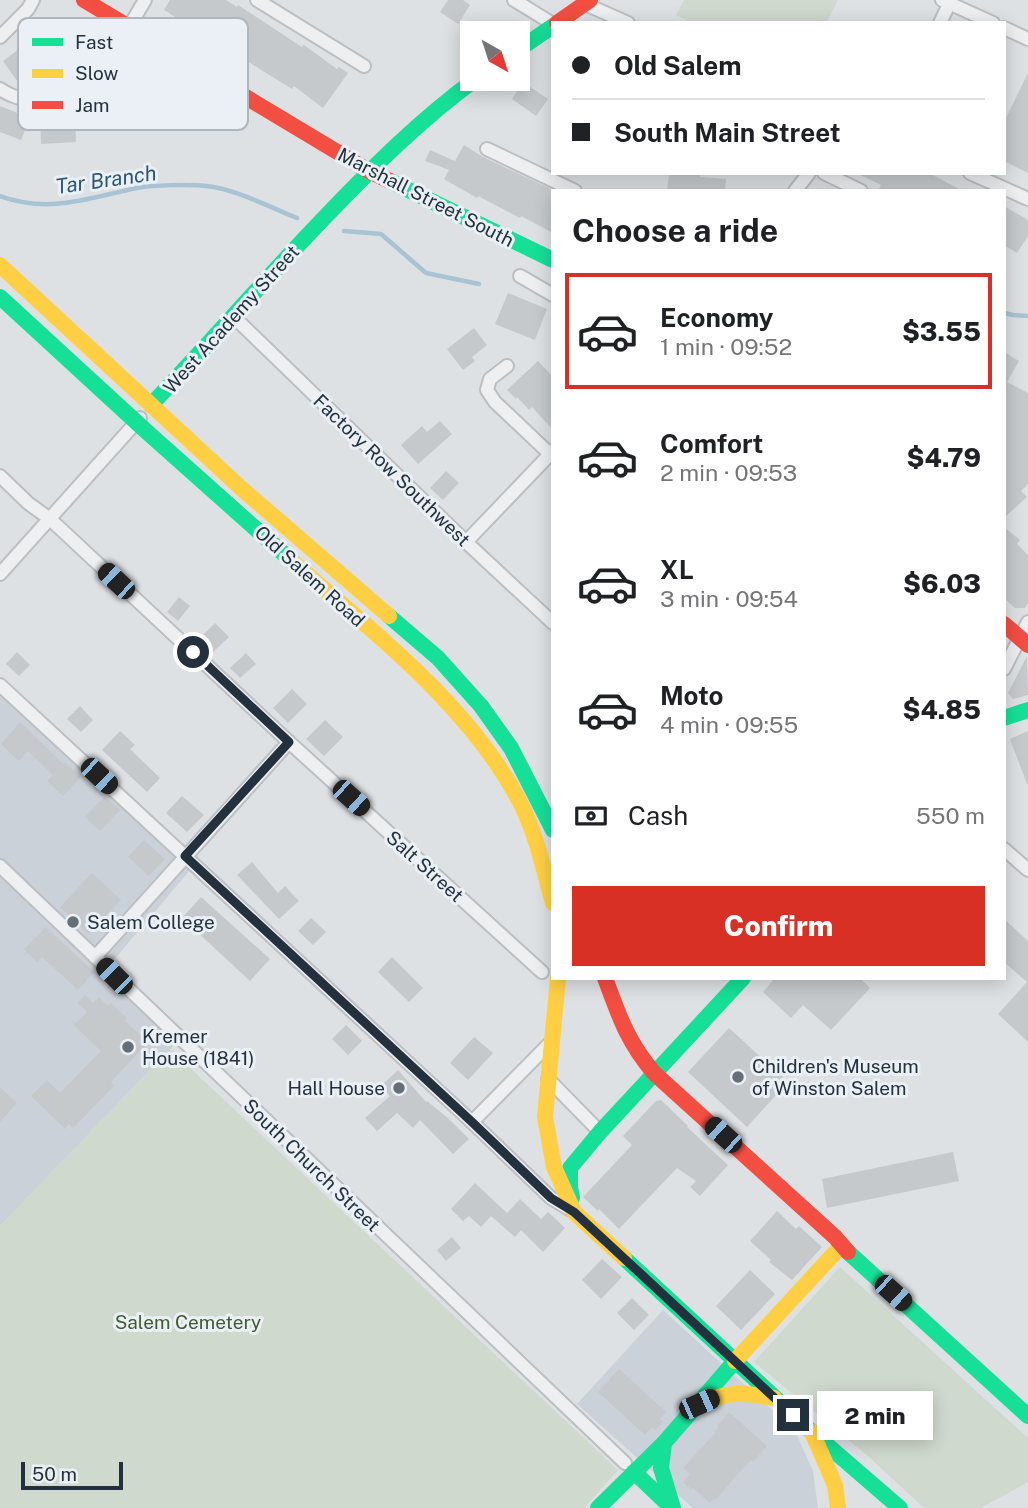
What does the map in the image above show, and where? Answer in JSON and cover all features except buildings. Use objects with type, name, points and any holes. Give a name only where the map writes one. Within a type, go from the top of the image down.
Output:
[{"type":"main road","name":"Marshall Street South","points":[[84,0],[112,17]]},
{"type":"main road","points":[[558,21],[587,2]]},
{"type":"main road","points":[[530,41],[551,26]]},
{"type":"main road","name":"West Academy Street","points":[[151,405],[369,172],[424,118],[460,91]]},
{"type":"main road","name":"Marshall Street South","points":[[248,99],[369,172],[551,259]]},
{"type":"main road","name":"Old Salem Road","points":[[0,265],[241,488],[438,658],[481,706],[511,748],[551,826]]},
{"type":"main road","name":"Old Salem Road","points":[[1,299],[422,676],[472,729],[522,807],[539,852],[551,896]]},
{"type":"main road","points":[[1006,626],[1024,641]]},
{"type":"main road","points":[[1006,717],[1028,710]]},
{"type":"main road","points":[[558,980],[545,1117],[554,1167],[574,1212],[774,1398],[900,1508]]},
{"type":"main road","points":[[606,980],[625,1033],[654,1073],[1028,1416]]},
{"type":"main road","points":[[574,1212],[570,1168],[741,980]]},
{"type":"main road","points":[[598,1508],[630,1467],[664,1443],[842,1245]]},
{"type":"main road","points":[[699,1404],[734,1392],[774,1398]]},
{"type":"main road","points":[[812,1432],[835,1485],[838,1508]]},
{"type":"main road","points":[[664,1443],[661,1468],[673,1508]]},
{"type":"main road","name":"South Church Street","points":[[630,1467],[673,1508]]},
{"type":"street","points":[[19,18],[33,0]]},
{"type":"street","points":[[134,18],[145,0]]},
{"type":"street","points":[[257,0],[364,66]]},
{"type":"street","points":[[514,0],[551,22]]},
{"type":"street","points":[[941,21],[948,1],[989,21]]},
{"type":"street","points":[[587,2],[624,21]]},
{"type":"street","points":[[0,37],[18,19]]},
{"type":"street","points":[[1006,29],[1028,39]]},
{"type":"street","points":[[0,89],[18,98]]},
{"type":"street","points":[[487,149],[571,189]]},
{"type":"street","points":[[797,189],[807,175]]},
{"type":"street","points":[[828,175],[858,189]]},
{"type":"street","points":[[975,175],[1028,199]]},
{"type":"street","points":[[520,276],[551,294]]},
{"type":"street","name":"Factory Row Southwest","points":[[233,316],[551,621]]},
{"type":"street","points":[[466,542],[551,452],[495,402],[487,390],[490,379],[506,366]]},
{"type":"street","name":"West Academy Street","points":[[0,574],[151,405]]},
{"type":"street","name":"Salt Street","points":[[0,476],[542,972]]},
{"type":"street","points":[[1006,666],[1024,641],[1028,622]]},
{"type":"street","points":[[0,685],[551,1198],[574,1212]]},
{"type":"street","points":[[95,957],[289,742]]},
{"type":"street","points":[[1006,851],[1028,870]]},
{"type":"street","name":"South Church Street","points":[[0,866],[630,1467]]},
{"type":"street","points":[[472,1122],[551,1042]]},
{"type":"street","points":[[547,1079],[600,1132]]},
{"type":"shaded area","name":"Salem College","points":[[0,696],[190,870],[102,974],[176,1043],[0,1226]]},
{"type":"shaded area","points":[[663,1310],[795,1431],[813,1471],[818,1508],[693,1508],[577,1404]]},
{"type":"green space","points":[[684,0],[838,0],[827,21],[688,21],[676,15]]},
{"type":"green space","name":"Salem Cemetery","points":[[170,1049],[618,1470],[584,1508],[0,1508],[0,1226]]},
{"type":"green space","points":[[840,1267],[1028,1438],[1028,1482],[981,1508],[924,1508],[870,1458],[754,1362]]},
{"type":"waterway","name":"Tar Branch","points":[[0,196],[36,204],[52,204],[144,187],[198,185],[241,195],[297,218]]},
{"type":"waterway","name":"Tar Branch","points":[[344,231],[381,234],[426,273],[479,284]]},
{"type":"waterway","name":"Tar Branch","points":[[1006,313],[1028,316]]},
{"type":"traffic: fast","points":[[530,42],[551,27]]},
{"type":"traffic: fast","points":[[151,405],[362,180],[398,144],[460,91]]},
{"type":"traffic: fast","points":[[390,181],[551,259]]},
{"type":"traffic: fast","points":[[0,297],[293,562]]},
{"type":"traffic: fast","points":[[389,616],[438,658],[481,706],[511,748],[551,826]]},
{"type":"traffic: fast","points":[[1006,717],[1028,710]]},
{"type":"traffic: fast","points":[[572,1198],[570,1168],[741,980]]},
{"type":"traffic: fast","points":[[848,1252],[1028,1416]]},
{"type":"traffic: fast","points":[[624,1258],[812,1432],[900,1508]]},
{"type":"traffic: fast","points":[[598,1508],[664,1443],[735,1361]]},
{"type":"traffic: fast","points":[[664,1443],[661,1468],[673,1508]]},
{"type":"traffic: fast","points":[[634,1472],[672,1508]]},
{"type":"traffic: slow","points":[[0,265],[241,488],[389,616]]},
{"type":"traffic: slow","points":[[293,562],[420,674],[477,736],[522,806],[536,842],[551,896]]},
{"type":"traffic: slow","points":[[558,980],[545,1117],[554,1167],[574,1212],[624,1258]]},
{"type":"traffic: slow","points":[[735,1361],[842,1245]]},
{"type":"traffic: slow","points":[[703,1403],[738,1394],[774,1398]]},
{"type":"traffic: slow","points":[[812,1432],[835,1485],[838,1508]]},
{"type":"traffic: jam","points":[[84,0],[114,18]]},
{"type":"traffic: jam","points":[[560,21],[590,0]]},
{"type":"traffic: jam","points":[[248,98],[390,181]]},
{"type":"traffic: jam","points":[[1006,626],[1028,645]]},
{"type":"traffic: jam","points":[[606,980],[630,1039],[654,1073],[835,1237],[848,1252]]},
{"type":"place","name":"Salem College","points":[[73,922]]},
{"type":"place","name":"Kremer House (1841)","points":[[128,1047]]},
{"type":"place","name":"Children's Museum of Winston Salem","points":[[738,1077]]},
{"type":"place","name":"Hall House","points":[[399,1088]]},
{"type":"route","points":[[193,652],[289,742],[185,856],[551,1198],[574,1212],[793,1415]]}]
